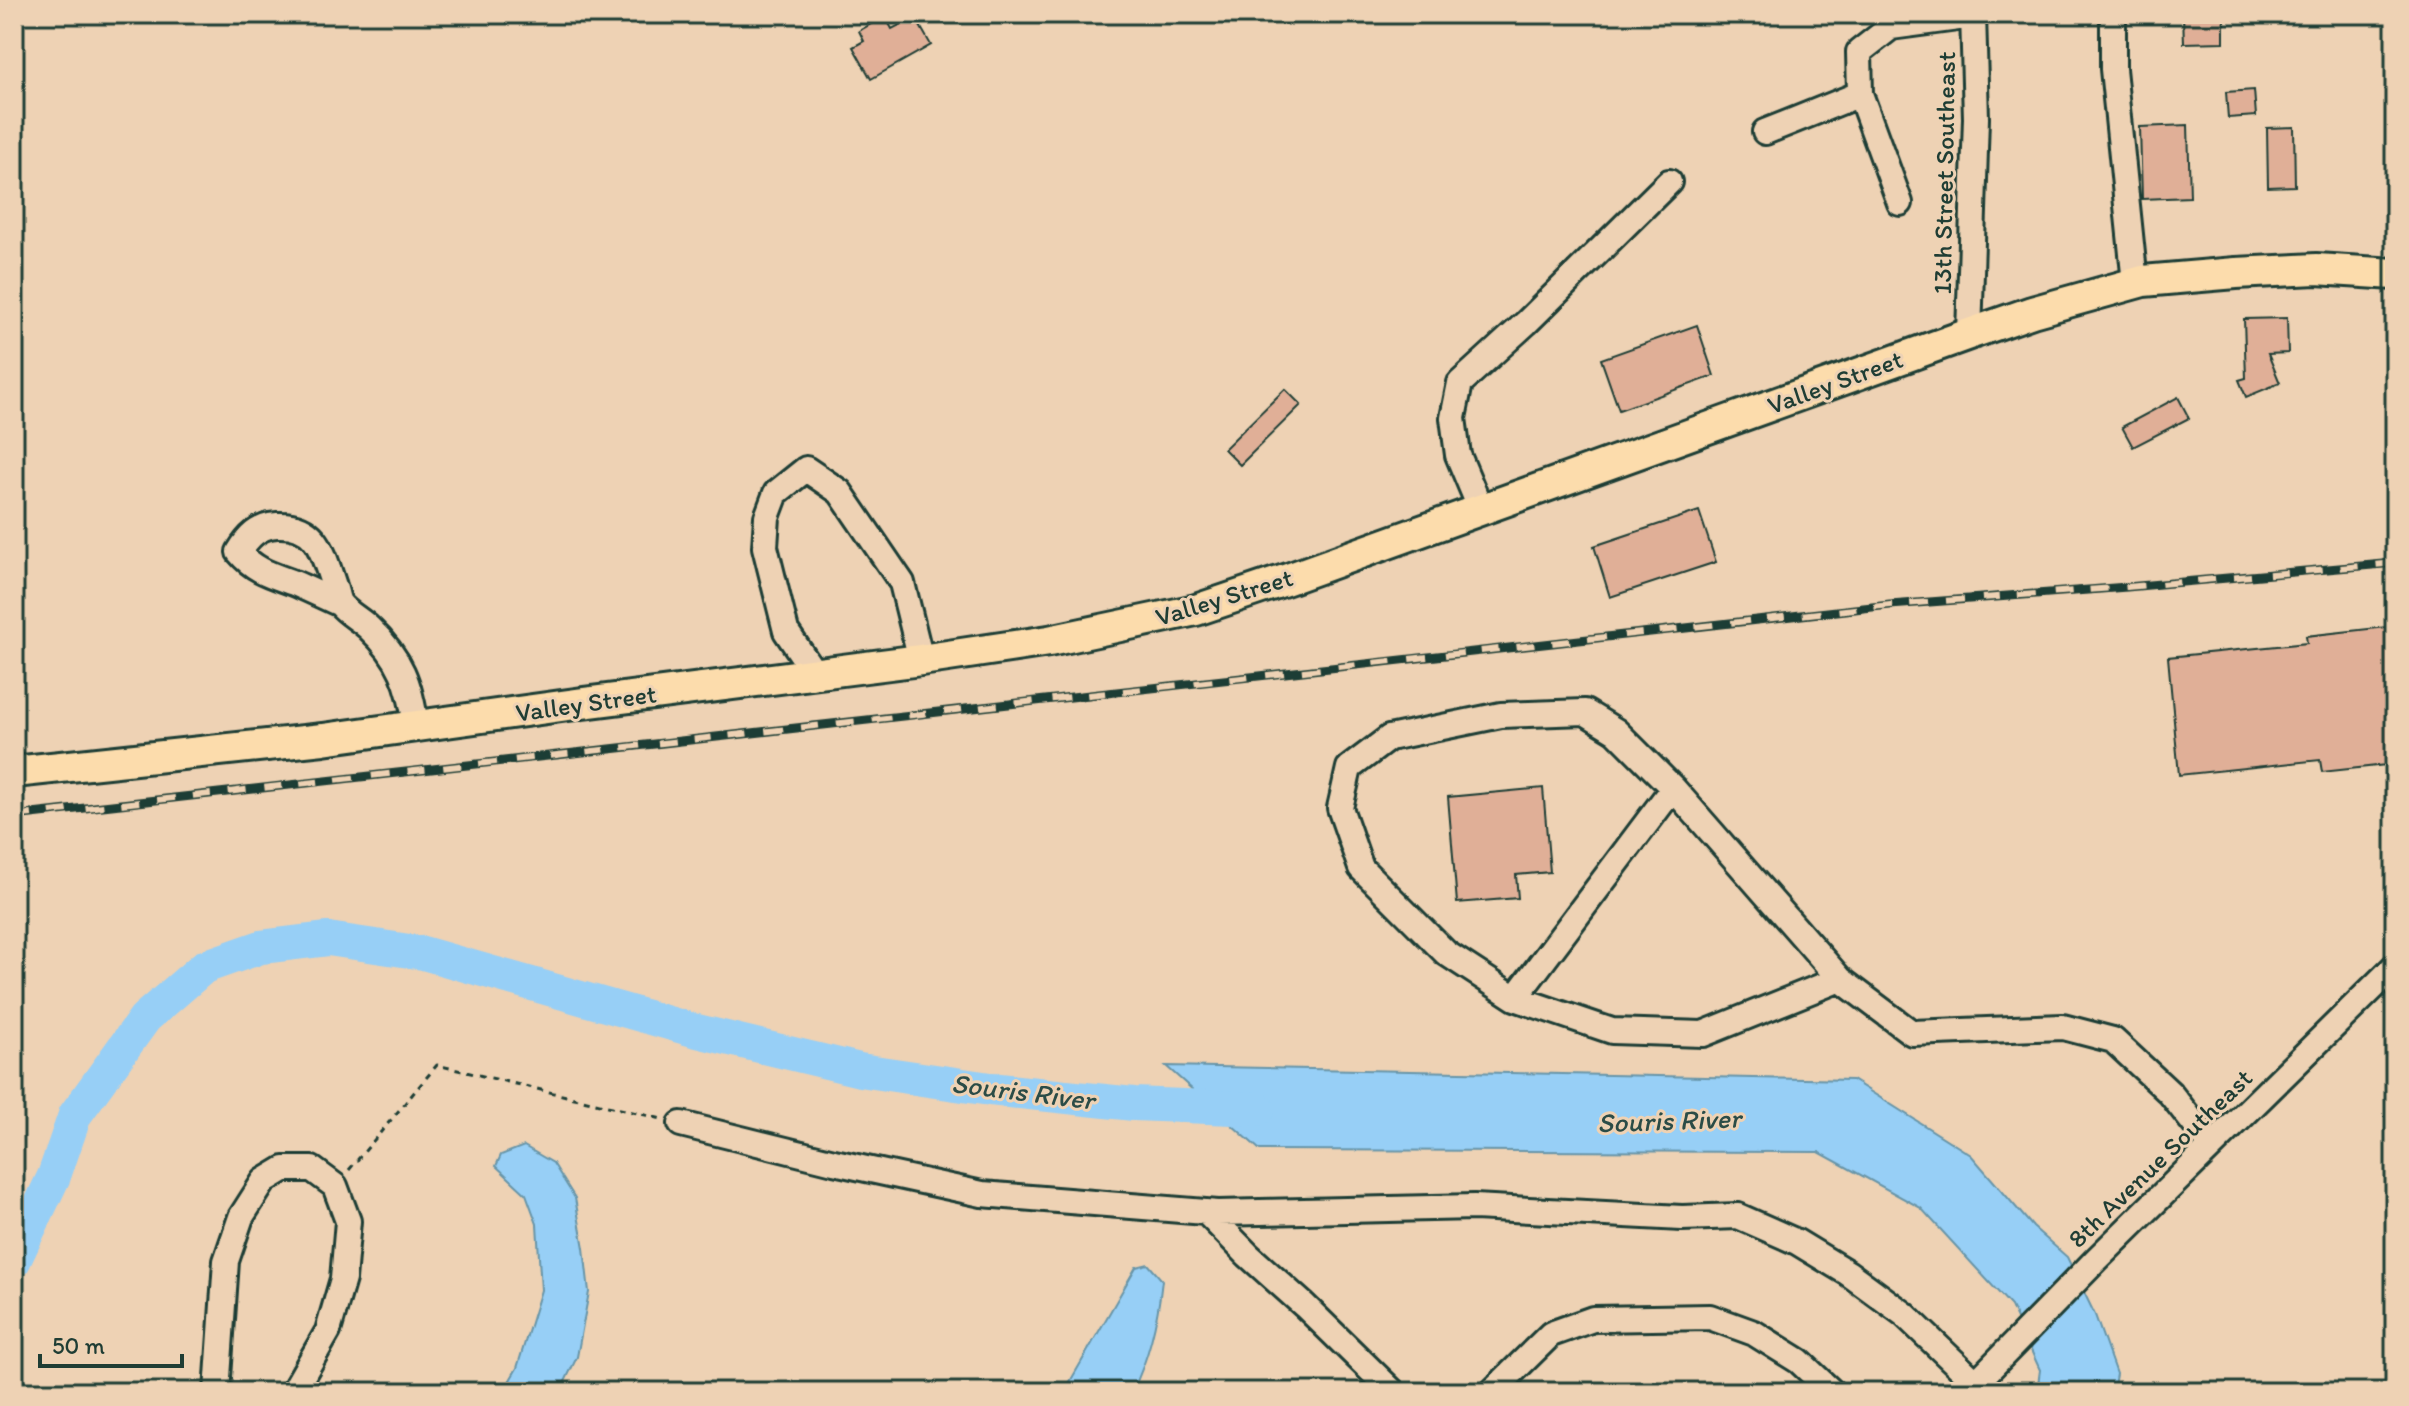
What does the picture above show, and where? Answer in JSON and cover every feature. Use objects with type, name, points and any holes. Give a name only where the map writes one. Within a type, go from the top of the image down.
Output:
[{"type":"main road","name":"Valley Street","points":[[14,772],[308,741],[1049,641],[1196,610],[2032,312],[2135,283],[2316,269],[2395,274]]},
{"type":"street","points":[[2113,14],[2113,69],[2135,283]]},
{"type":"street","points":[[1900,203],[1860,94],[1859,52],[1891,27],[1973,15]]},
{"type":"street","name":"13th Street Southeast","points":[[1969,334],[1976,118],[1973,15]]},
{"type":"street","points":[[1765,132],[1860,94]]},
{"type":"street","points":[[1481,510],[1458,455],[1453,418],[1460,383],[1526,323],[1669,182]]},
{"type":"street","points":[[815,674],[786,631],[765,547],[767,517],[776,493],[806,469],[840,492],[902,583],[921,660]]},
{"type":"street","points":[[340,604],[388,646],[412,698],[416,726]]},
{"type":"street","points":[[1840,979],[1703,1034],[1612,1031],[1515,998],[1446,953],[1361,868],[1340,808],[1349,768],[1389,738],[1501,715],[1585,712],[1616,731],[1673,788],[1840,979],[1912,1033],[2063,1027],[2113,1040],[2170,1093],[2211,1145]]},
{"type":"street","points":[[1515,998],[1673,788]]},
{"type":"street","name":"8th Avenue Southeast","points":[[1972,1387],[2211,1145],[2395,966]]},
{"type":"street","points":[[681,1124],[982,1194],[1206,1212],[1288,1213],[1474,1207],[1682,1218],[1738,1216],[1797,1242],[1848,1273],[1904,1314],[1972,1387]]},
{"type":"street","points":[[217,1392],[226,1261],[241,1217],[264,1181],[284,1169],[312,1169],[335,1186],[348,1221],[343,1279],[328,1331],[293,1392]]},
{"type":"street","points":[[1206,1212],[1393,1392]]},
{"type":"street","points":[[1492,1392],[1551,1334],[1593,1319],[1710,1317],[1754,1333],[1799,1361],[1832,1392]]},
{"type":"path","points":[[335,1186],[437,1065],[681,1124]]},
{"type":"water","points":[[1166,1066],[1852,1080],[1971,1155],[2033,1227],[2067,1257],[2095,1315],[2116,1374],[2113,1392],[2037,1392],[2040,1370],[2011,1306],[1921,1208],[1819,1152],[1260,1150]]},
{"type":"water","points":[[524,1146],[553,1163],[575,1198],[584,1248],[589,1292],[577,1357],[560,1392],[503,1392],[517,1368],[541,1290],[537,1224],[526,1194],[496,1166],[501,1155]]},
{"type":"water","points":[[1148,1264],[1162,1280],[1148,1352],[1132,1392],[1064,1392],[1136,1267]]},
{"type":"building","points":[[2183,14],[2224,14],[2224,42],[2184,43]]},
{"type":"building","points":[[885,16],[892,29],[915,17],[931,45],[871,79],[853,47],[864,41],[859,31]]},
{"type":"building","points":[[2254,90],[2256,116],[2228,118],[2226,92]]},
{"type":"building","points":[[2188,125],[2190,197],[2142,199],[2140,127]]},
{"type":"building","points":[[2294,127],[2295,186],[2268,187],[2267,128]]},
{"type":"building","points":[[2287,318],[2288,353],[2268,354],[2280,383],[2246,397],[2239,380],[2246,378],[2244,319]]},
{"type":"building","points":[[1697,325],[1714,376],[1619,410],[1601,359]]},
{"type":"building","points":[[1285,389],[1301,405],[1240,465],[1224,449]]},
{"type":"building","points":[[2178,397],[2189,418],[2133,447],[2122,427]]},
{"type":"building","points":[[1699,511],[1716,562],[1610,597],[1594,546]]},
{"type":"building","points":[[2395,626],[2395,764],[2322,772],[2320,760],[2179,775],[2168,657],[2307,643],[2306,636]]},
{"type":"building","points":[[1543,788],[1550,872],[1516,875],[1518,898],[1457,903],[1448,797]]},
{"type":"waterway","name":"Souris River","points":[[14,1261],[54,1176],[75,1115],[145,1018],[204,967],[261,947],[328,939],[423,953],[693,1030],[860,1070],[990,1089],[1134,1104],[1258,1109]]},
{"type":"railway","points":[[14,816],[1890,605],[2395,563]]}]
